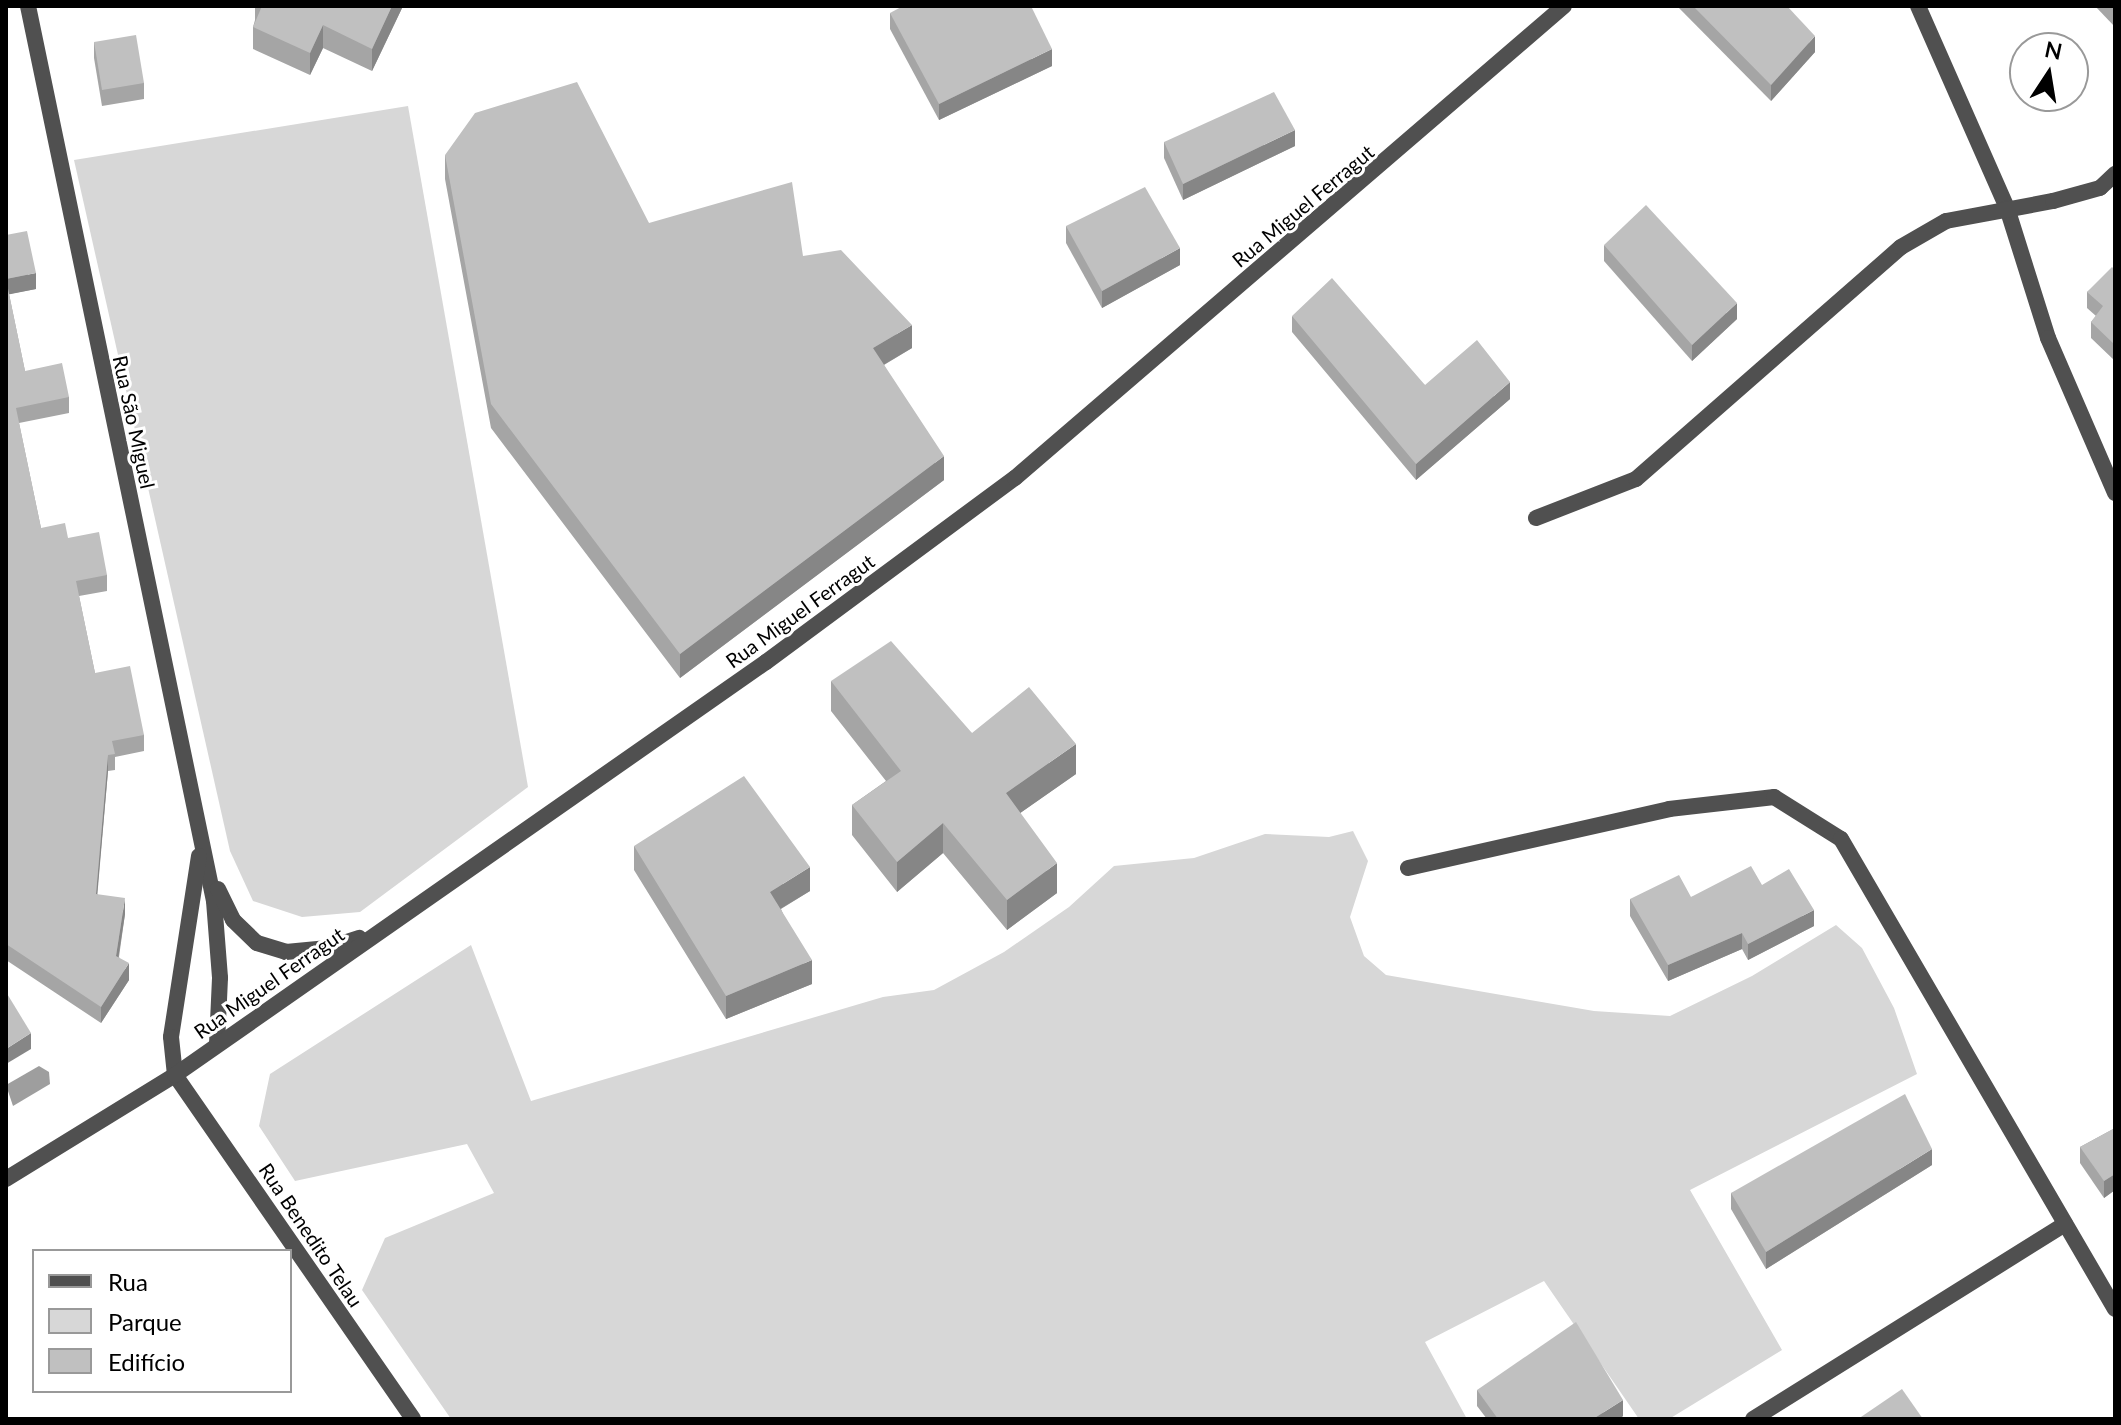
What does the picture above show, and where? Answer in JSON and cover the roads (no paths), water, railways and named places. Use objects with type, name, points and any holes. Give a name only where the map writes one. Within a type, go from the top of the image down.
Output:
[{"type":"street","name":"Rua São Miguel","points":[[28,6],[214,901],[220,978],[217,1045]]},
{"type":"street","name":"Rua Miguel Ferragut","points":[[6,1179],[175,1075],[766,662],[1015,478],[1564,6]]},
{"type":"street","points":[[1918,6],[2007,208],[2048,338],[2115,493]]},
{"type":"street","points":[[1536,518],[1636,479],[1901,247],[1946,221],[2100,188],[2115,174]]},
{"type":"street","points":[[1408,868],[1669,809],[1774,797],[1841,839],[2115,1309]]},
{"type":"street","name":"Rua São Miguel","points":[[201,847],[233,920],[257,943],[286,952],[328,948],[376,932]]},
{"type":"street","name":"Rua São Miguel","points":[[175,1075],[171,1037],[201,847]]},
{"type":"street","name":"Rua Benedito Telau","points":[[175,1075],[413,1419]]},
{"type":"street","points":[[1753,1419],[2065,1224]]}]
